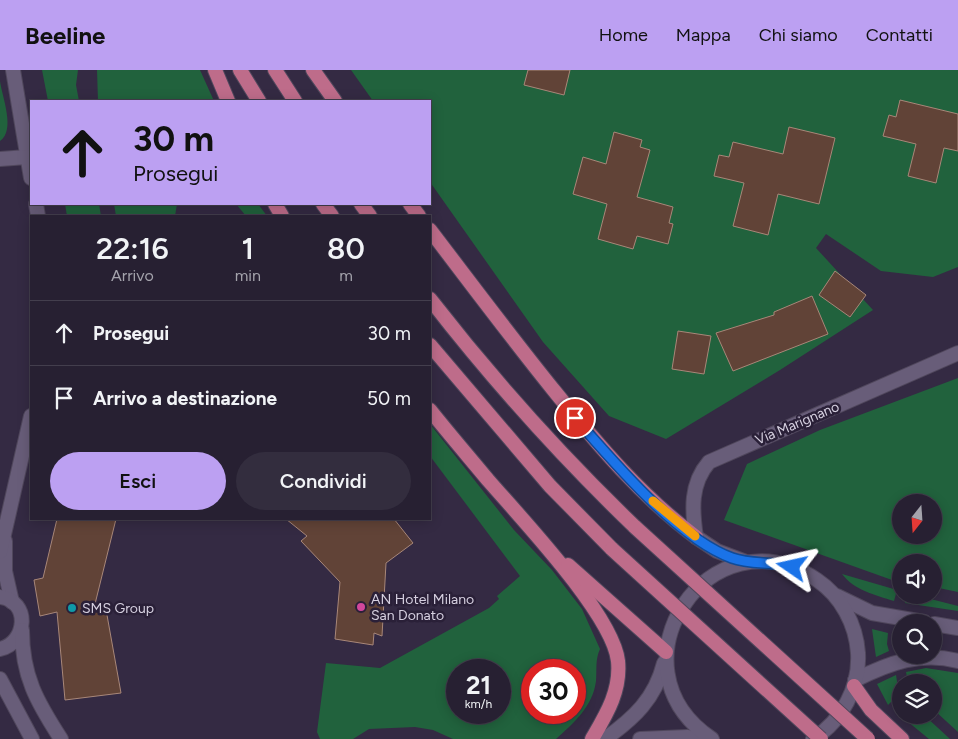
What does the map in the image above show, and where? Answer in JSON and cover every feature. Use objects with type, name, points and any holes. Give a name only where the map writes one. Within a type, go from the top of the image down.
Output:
[{"type":"highway","points":[[215,70],[228,100]]},
{"type":"highway","points":[[240,70],[258,100]]},
{"type":"highway","points":[[275,70],[294,100]]},
{"type":"highway","points":[[313,70],[334,100]]},
{"type":"highway","points":[[431,231],[536,368],[594,439],[655,503],[696,537]]},
{"type":"highway","points":[[431,300],[472,353],[583,477],[868,739]]},
{"type":"highway","points":[[431,346],[550,486],[612,549],[821,739]]},
{"type":"highway","points":[[431,411],[540,539],[610,635],[618,661],[616,689],[609,711],[592,739]]},
{"type":"highway","points":[[540,539],[666,652]]},
{"type":"highway","points":[[854,683],[870,710],[902,739]]},
{"type":"street","points":[[13,70],[30,173]]},
{"type":"street","points":[[0,159],[27,157]]},
{"type":"street","name":"Via Marignano","points":[[696,537],[692,511],[694,492],[704,468],[714,458],[958,353]]},
{"type":"street","points":[[0,552],[30,421]]},
{"type":"street","points":[[5,536],[6,599],[22,617],[22,648],[30,683],[36,699],[61,739]]},
{"type":"street","points":[[696,537],[725,555],[750,563]]},
{"type":"street","points":[[605,739],[630,721],[644,707],[656,686],[675,618],[693,591],[720,572],[750,563],[770,562],[795,568],[816,579],[829,590],[844,608],[853,628],[858,656],[854,683],[837,718],[813,739]]},
{"type":"street","points":[[829,590],[863,609],[892,615]]},
{"type":"street","points":[[942,625],[958,628]]},
{"type":"street","points":[[0,649],[16,641],[22,630]]},
{"type":"street","points":[[666,652],[669,680],[680,707],[693,724],[712,739]]},
{"type":"street","points":[[854,683],[898,662],[917,657],[931,656],[958,661]]},
{"type":"street","points":[[0,679],[32,739]]},
{"type":"street","points":[[640,739],[686,737],[701,739]]},
{"type":"green space","points":[[42,70],[78,70],[76,85],[79,100],[48,100]]},
{"type":"green space","points":[[97,70],[200,70],[214,100],[98,100]]},
{"type":"green space","points":[[351,70],[958,70],[958,267],[933,277],[881,271],[826,234],[816,248],[873,310],[780,370],[666,439],[609,416],[543,342],[431,183],[431,100],[372,100]]},
{"type":"green space","points":[[0,81],[8,121],[5,136],[0,141]]},
{"type":"green space","points":[[65,205],[99,205],[101,215],[67,215]]},
{"type":"green space","points":[[114,205],[177,205],[175,215],[116,215]]},
{"type":"green space","points":[[237,205],[259,205],[266,215],[245,215]]},
{"type":"green space","points":[[958,378],[958,592],[942,589],[942,554],[892,554],[892,580],[724,520],[747,464],[820,430]]},
{"type":"green space","points":[[431,425],[514,530],[552,570],[582,609],[600,649],[594,690],[586,707],[586,659],[521,659],[521,724],[572,724],[556,739],[453,739],[433,730],[415,727],[369,729],[353,739],[320,739],[317,732],[326,663],[380,668],[489,608],[499,599],[497,596],[520,576],[431,457]]},
{"type":"green space","points":[[842,574],[892,589],[892,600],[872,594],[847,580]]},
{"type":"green space","points":[[942,602],[958,606],[958,611],[912,604],[942,604]]},
{"type":"green space","points":[[872,629],[888,633],[887,644],[889,651],[876,657]]},
{"type":"green space","points":[[926,668],[958,673],[958,732],[942,717],[942,674],[906,674],[906,672]]},
{"type":"green space","points":[[892,677],[892,701],[888,705],[877,684]]},
{"type":"green space","points":[[911,724],[934,724],[950,739],[929,739]]},
{"type":"building","points":[[528,70],[570,70],[564,95],[524,85]]},
{"type":"building","points":[[900,100],[958,114],[958,151],[944,148],[936,183],[908,176],[916,144],[883,136],[889,115],[896,117]]},
{"type":"building","points":[[789,127],[835,138],[819,204],[778,194],[768,235],[733,226],[744,183],[714,176],[719,155],[729,157],[733,142],[783,154]]},
{"type":"building","points":[[614,132],[642,140],[640,147],[650,150],[637,197],[673,207],[669,223],[673,224],[668,244],[637,236],[633,249],[598,239],[607,204],[573,194],[583,157],[606,164]]},
{"type":"building","points":[[835,271],[866,295],[850,317],[819,295]]},
{"type":"building","points":[[812,296],[828,334],[733,371],[716,333],[774,315],[774,312]]},
{"type":"building","points":[[678,331],[711,336],[704,374],[672,369]]},
{"type":"building","name":"SMS Group","points":[[57,520],[116,520],[95,604],[105,604],[121,693],[65,700],[57,612],[40,616],[34,580],[43,578]]},
{"type":"building","name":"AN Hotel Milano San Donato","points":[[287,520],[395,520],[413,543],[386,563],[382,636],[374,633],[373,645],[335,639],[340,582],[301,541],[307,536]]},
{"type":"slow traffic","points":[[653,501],[695,536]]},
{"type":"place","name":"AN Hotel Milano San Donato","points":[[361,607]]},
{"type":"place","name":"SMS Group","points":[[72,608]]},
{"type":"route","points":[[575,418],[628,477],[655,503],[676,522],[707,545],[740,561],[776,563],[792,567]]}]
